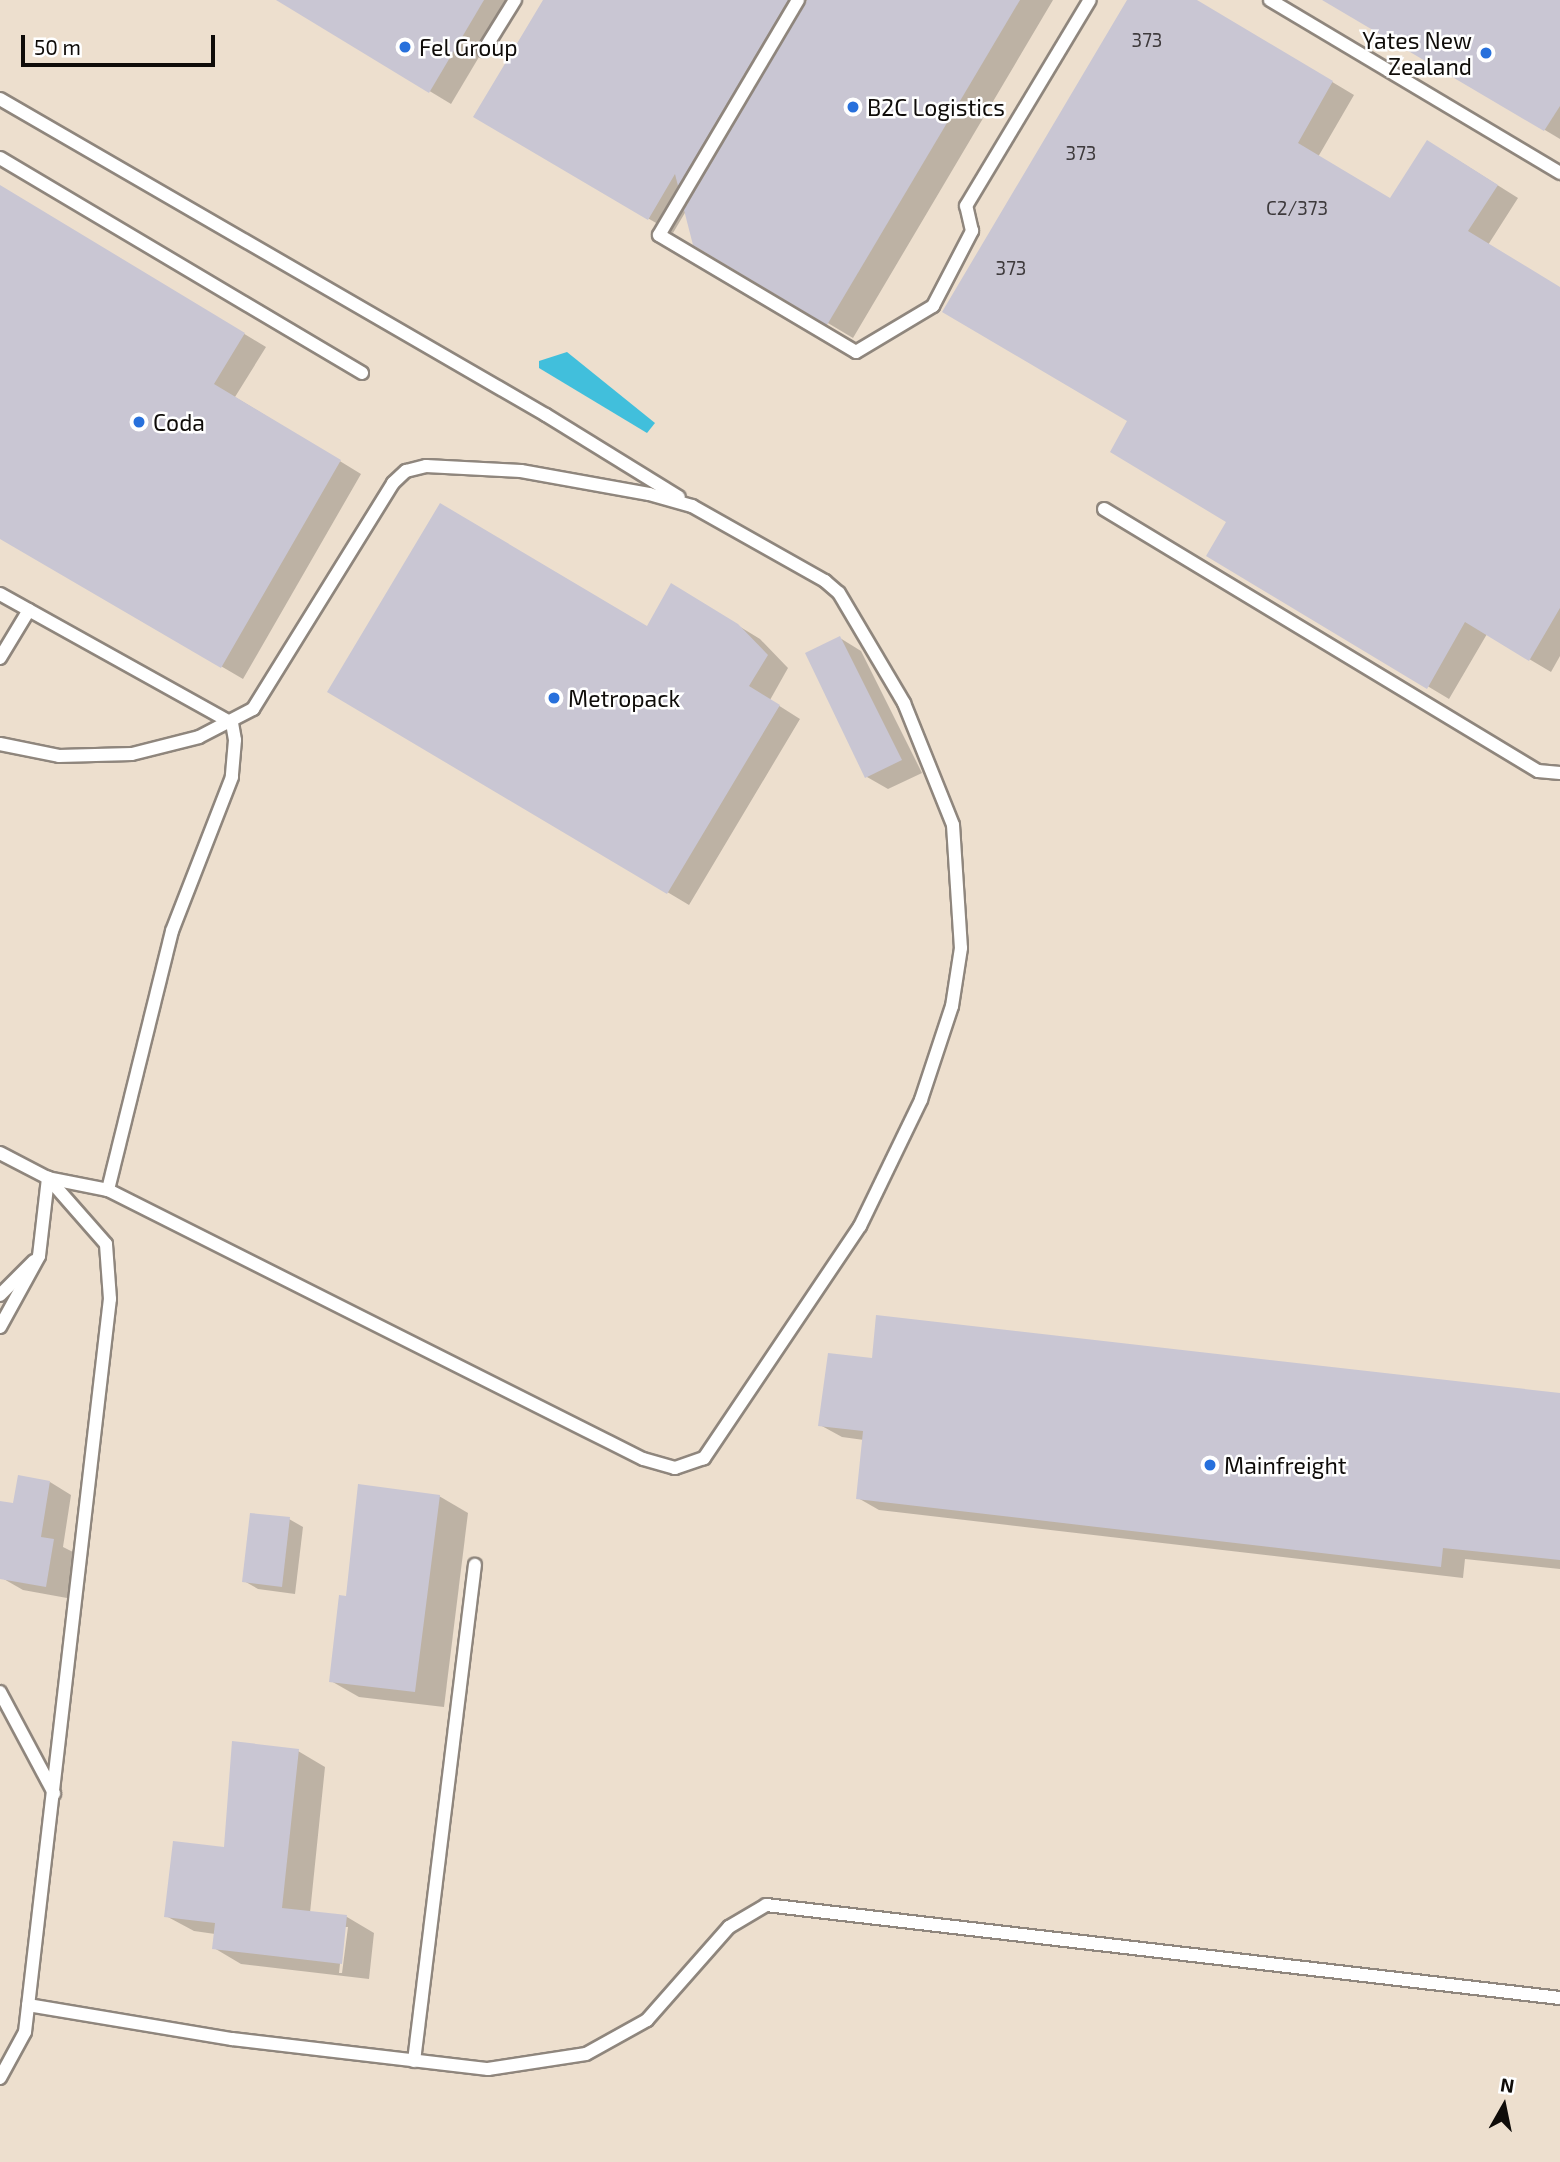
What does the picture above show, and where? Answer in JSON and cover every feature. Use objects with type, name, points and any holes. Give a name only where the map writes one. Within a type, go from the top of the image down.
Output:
[{"type":"lane","points":[[484,50],[515,0]]},
{"type":"lane","points":[[798,0],[659,235],[856,352],[933,306],[972,231],[966,206],[1090,0]]},
{"type":"lane","points":[[1270,0],[1560,173]]},
{"type":"lane","points":[[0,99],[546,415],[701,511],[835,588],[884,663],[953,825],[961,948],[952,1006],[921,1100],[860,1226],[704,1458],[675,1468],[643,1460],[108,1190],[48,1178],[0,1153]]},
{"type":"lane","points":[[0,158],[362,373]]},
{"type":"lane","points":[[0,744],[93,757],[161,747],[232,723],[265,695],[393,483],[406,471],[426,466],[521,471],[649,494],[701,511]]},
{"type":"lane","points":[[1104,509],[1538,771],[1560,774]]},
{"type":"lane","points":[[0,594],[232,723]]},
{"type":"lane","points":[[0,658],[29,610]]},
{"type":"lane","points":[[108,1190],[172,930],[232,777],[236,752],[232,723]]},
{"type":"lane","points":[[0,1327],[39,1256],[48,1178]]},
{"type":"lane","points":[[0,2078],[25,2032],[110,1299],[106,1244],[48,1178]]},
{"type":"lane","points":[[0,1295],[39,1256]]},
{"type":"lane","points":[[414,2061],[475,1564]]},
{"type":"lane","points":[[0,1692],[54,1793]]},
{"type":"lane","points":[[28,2005],[232,2039],[488,2069],[586,2054],[647,2020],[729,1927],[766,1905],[1560,1998]]},
{"type":"shaded area","points":[[0,0],[1560,0],[1560,2162],[0,2162]]},
{"type":"water","points":[[567,352],[655,423],[647,433],[539,368],[539,361]]},
{"type":"building","name":"Fel Group","points":[[276,0],[484,0],[429,93]]},
{"type":"building","points":[[543,0],[788,0],[678,186],[675,174],[648,220],[473,117]]},
{"type":"building","name":"B2C Logistics","points":[[807,0],[1020,0],[827,325],[693,245],[684,210]]},
{"type":"building","points":[[1127,0],[1197,0],[1333,81],[1298,143],[1390,198],[1427,140],[1498,185],[1468,231],[1560,287],[1560,608],[1529,661],[1465,622],[1427,689],[1206,556],[1226,522],[1110,452],[1127,421],[942,312]]},
{"type":"building","name":"Yates New Zealand","points":[[1322,0],[1560,0],[1560,106],[1544,131]]},
{"type":"building","name":"Coda","points":[[0,185],[245,333],[214,384],[341,460],[221,668],[0,539]]},
{"type":"building","name":"Metropack","points":[[440,503],[647,626],[671,583],[738,624],[768,655],[749,686],[780,705],[667,894],[327,692]]},
{"type":"building","points":[[840,636],[902,760],[865,778],[805,653]]},
{"type":"building","name":"Mainfreight","points":[[876,1315],[1560,1393],[1560,1560],[1443,1548],[1441,1567],[856,1499],[863,1431],[818,1426],[828,1353],[872,1358]]},
{"type":"building","points":[[18,1475],[50,1481],[41,1537],[54,1539],[46,1587],[0,1579],[0,1501],[13,1503]]},
{"type":"building","points":[[358,1484],[440,1495],[415,1692],[329,1682],[339,1595],[346,1596]]},
{"type":"building","points":[[250,1513],[290,1517],[282,1587],[242,1582]]},
{"type":"building","points":[[232,1741],[299,1749],[282,1908],[347,1915],[342,1964],[212,1949],[215,1923],[164,1917],[173,1841],[224,1847]]},
{"type":"place","name":"Fel Group","points":[[405,47]]},
{"type":"place","name":"Yates New Zealand","points":[[1486,53]]},
{"type":"place","name":"B2C Logistics","points":[[853,107]]},
{"type":"place","name":"Coda","points":[[139,422]]},
{"type":"place","name":"Metropack","points":[[554,698]]},
{"type":"place","name":"Mainfreight","points":[[1210,1465]]}]
